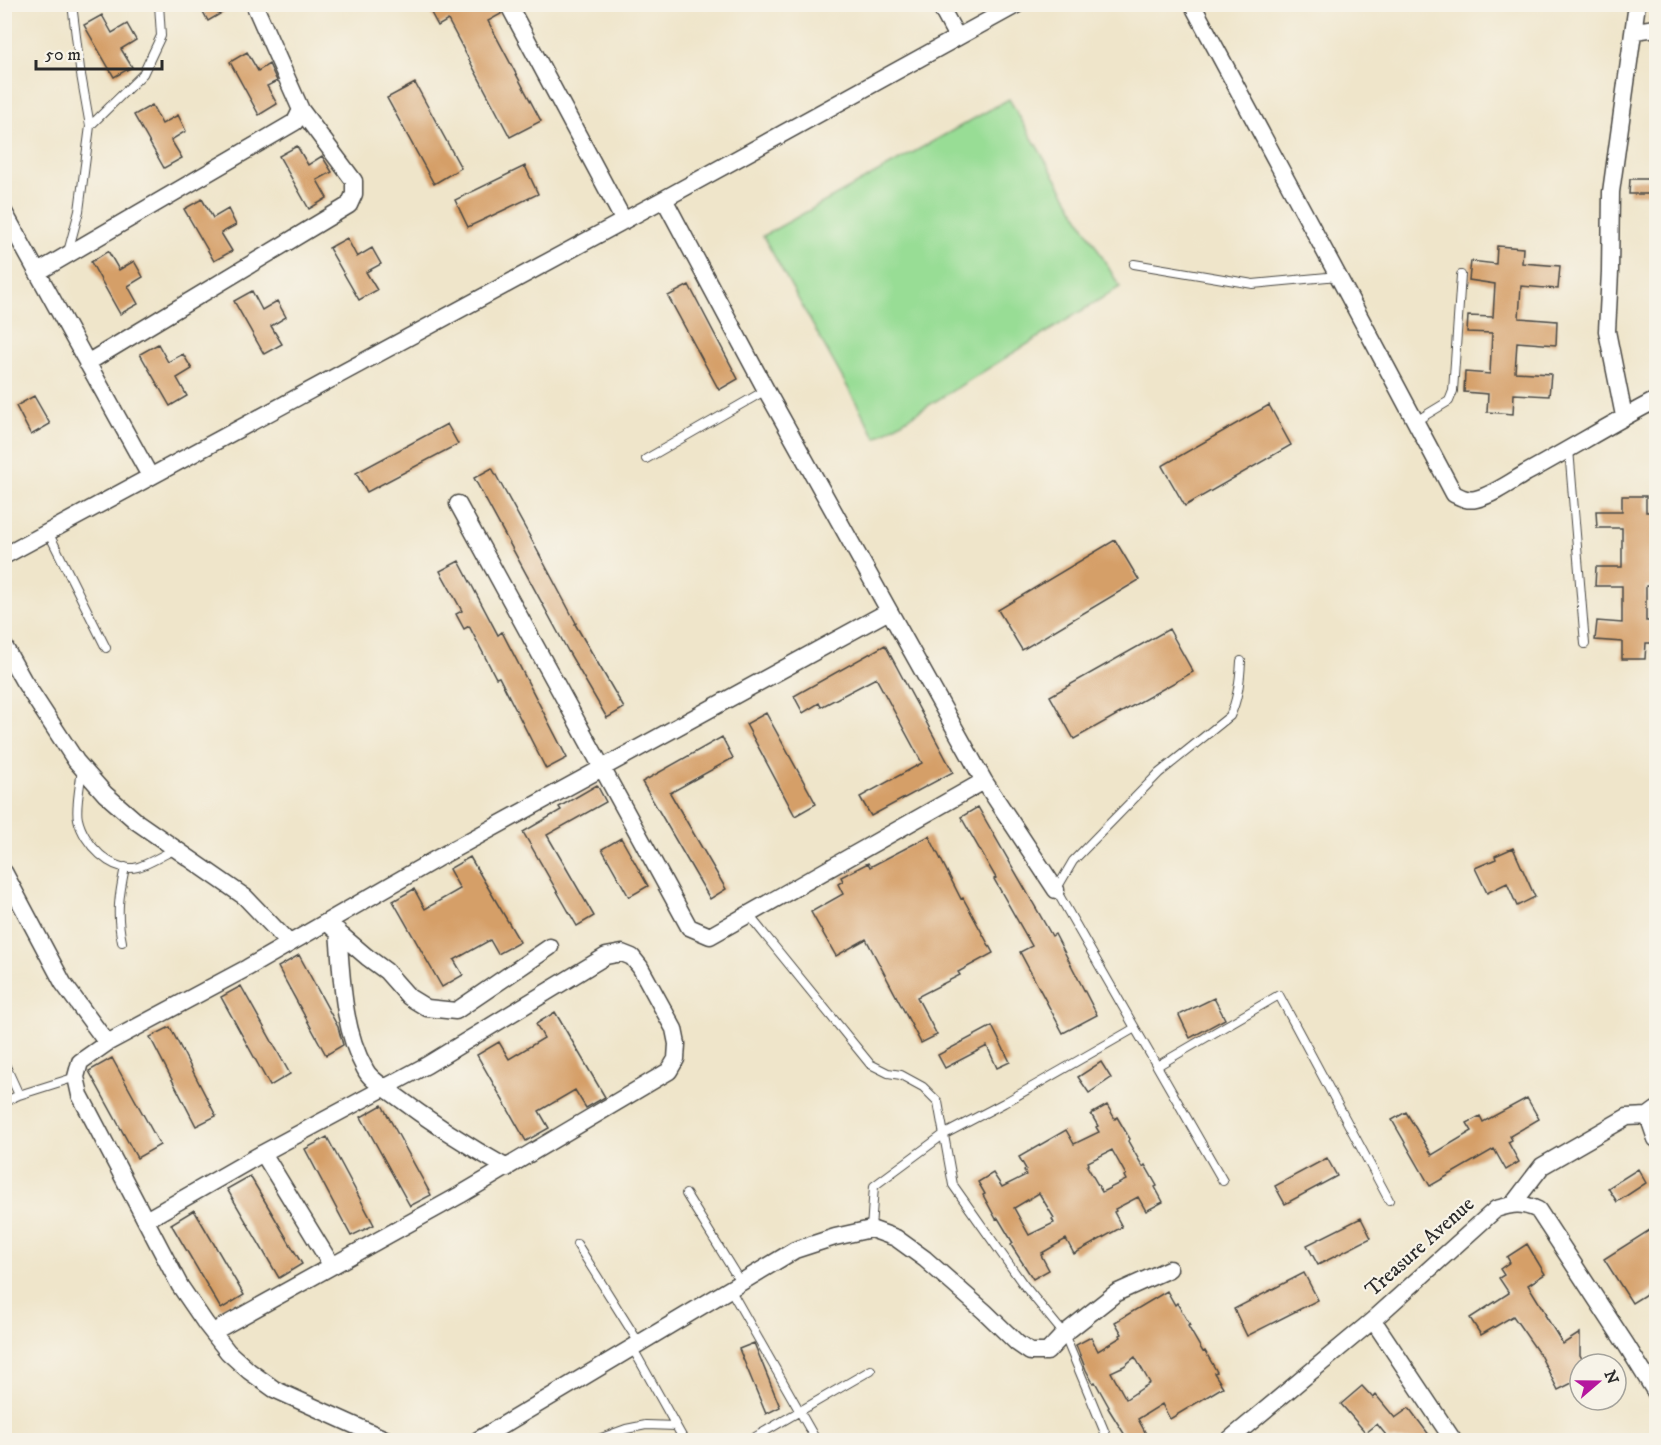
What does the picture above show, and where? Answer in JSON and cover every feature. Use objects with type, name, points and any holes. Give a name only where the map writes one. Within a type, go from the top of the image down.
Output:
[{"type":"street","points":[[87,363],[349,205],[354,194],[354,181],[301,110],[254,4]]},
{"type":"street","points":[[508,4],[624,221]]},
{"type":"street","points":[[939,4],[957,37]]},
{"type":"street","points":[[6,551],[48,532],[624,221],[1018,4]]},
{"type":"street","points":[[1192,4],[1454,494],[1465,500],[1476,499],[1492,492],[1656,400]]},
{"type":"street","points":[[1624,416],[1607,331],[1611,192],[1637,4]]},
{"type":"street","points":[[1635,31],[1656,28]]},
{"type":"street","points":[[38,272],[295,122],[301,110]]},
{"type":"street","points":[[664,199],[766,390],[984,781],[1056,890]]},
{"type":"street","points":[[4,212],[150,476]]},
{"type":"street","points":[[458,504],[689,927],[710,936],[984,781]]},
{"type":"street","points":[[387,1440],[274,1389],[228,1352],[180,1286],[80,1095],[76,1077],[80,1062],[107,1043],[247,969],[289,943],[332,927],[436,859],[889,611]]},
{"type":"street","points":[[4,646],[42,710],[82,768],[105,794],[137,822],[245,897],[289,943]]},
{"type":"street","points":[[4,872],[63,982],[107,1043]]},
{"type":"street","points":[[332,927],[386,971],[409,997],[427,1008],[456,1011],[550,947]]},
{"type":"street","points":[[332,927],[351,1034],[365,1071],[438,1128],[507,1168]]},
{"type":"street","points":[[146,1220],[263,1153],[427,1065],[606,956],[622,953],[632,957],[640,967],[674,1029],[677,1044],[676,1059],[669,1071],[507,1168],[213,1332]]},
{"type":"street","points":[[1514,1204],[1542,1166],[1627,1117],[1652,1113],[1656,1139]]},
{"type":"street","points":[[263,1153],[332,1266]]},
{"type":"street","points":[[1514,1204],[1526,1204],[1538,1210],[1656,1393]]},
{"type":"street","name":"Treasure Avenue","points":[[1229,1440],[1373,1320],[1496,1209],[1514,1204]]},
{"type":"street","points":[[478,1440],[795,1250],[835,1237],[871,1229],[896,1238],[925,1259],[986,1312],[1017,1343],[1030,1352],[1047,1352],[1064,1334],[1116,1293],[1169,1269]]},
{"type":"street","points":[[1373,1320],[1454,1440]]},
{"type":"lane","points":[[67,255],[79,211],[90,126],[72,4]]},
{"type":"lane","points":[[90,126],[143,74],[161,36],[159,4]]},
{"type":"lane","points":[[1134,264],[1254,284],[1338,276]]},
{"type":"lane","points":[[1416,421],[1449,400],[1453,391],[1461,274]]},
{"type":"lane","points":[[646,459],[766,390]]},
{"type":"lane","points":[[1569,449],[1585,644]]},
{"type":"lane","points":[[48,532],[106,648]]},
{"type":"lane","points":[[1222,1181],[1056,890],[1073,861],[1159,773],[1230,716],[1236,704],[1241,661]]},
{"type":"lane","points":[[82,768],[77,818],[94,850],[117,867],[137,867],[176,849]]},
{"type":"lane","points":[[122,942],[118,924],[118,906],[125,867]]},
{"type":"lane","points":[[748,914],[870,1064],[888,1073],[901,1075],[923,1087],[938,1102],[953,1185],[1023,1284],[1064,1334],[1108,1440]]},
{"type":"lane","points":[[1157,1066],[1280,995],[1389,1200]]},
{"type":"lane","points":[[871,1229],[874,1186],[943,1135],[1135,1028]]},
{"type":"lane","points":[[4,1062],[19,1095]]},
{"type":"lane","points":[[4,1102],[76,1077]]},
{"type":"lane","points":[[686,1194],[816,1440]]},
{"type":"lane","points":[[577,1244],[636,1345],[684,1440]]},
{"type":"lane","points":[[750,1440],[872,1370]]},
{"type":"lane","points":[[596,1440],[626,1429],[646,1425],[676,1426]]},
{"type":"green space","points":[[1009,99],[1120,287],[876,438],[763,236]]},
{"type":"building","points":[[199,4],[237,4],[208,21]]},
{"type":"building","points":[[436,4],[498,4],[501,14],[488,21],[541,121],[510,137],[448,20],[438,26],[429,9]]},
{"type":"building","points":[[102,15],[112,33],[127,24],[136,40],[121,49],[132,67],[114,77],[84,25]]},
{"type":"building","points":[[247,52],[258,71],[269,64],[277,81],[267,86],[277,104],[259,115],[230,62]]},
{"type":"building","points":[[415,83],[461,168],[434,184],[387,98]]},
{"type":"building","points":[[152,105],[162,124],[178,115],[186,131],[171,140],[182,158],[164,168],[134,115]]},
{"type":"building","points":[[297,146],[308,165],[322,156],[332,172],[317,180],[327,198],[309,209],[279,156]]},
{"type":"building","points":[[525,166],[538,194],[468,227],[455,200]]},
{"type":"building","points":[[1630,179],[1656,179],[1656,194],[1629,194]]},
{"type":"building","points":[[202,199],[213,218],[228,209],[236,225],[221,233],[232,251],[214,261],[184,209]]},
{"type":"building","points":[[347,238],[357,257],[372,248],[381,264],[366,272],[377,290],[359,300],[329,248]]},
{"type":"building","points":[[1497,246],[1523,248],[1522,263],[1560,266],[1558,289],[1521,286],[1519,318],[1557,321],[1556,345],[1517,342],[1515,372],[1551,374],[1549,396],[1514,394],[1513,414],[1487,412],[1488,394],[1464,392],[1465,372],[1490,374],[1492,333],[1467,332],[1468,316],[1493,317],[1495,284],[1469,280],[1471,261],[1496,264]]},
{"type":"building","points":[[108,251],[119,270],[134,261],[143,277],[128,286],[138,304],[120,314],[91,262]]},
{"type":"building","points":[[689,285],[738,379],[719,390],[668,296]]},
{"type":"building","points":[[252,291],[262,310],[277,301],[286,317],[271,326],[282,344],[264,354],[234,301]]},
{"type":"building","points":[[158,344],[168,362],[183,354],[192,369],[177,378],[187,396],[170,406],[140,354]]},
{"type":"building","points":[[34,396],[50,424],[31,435],[16,406]]},
{"type":"building","points":[[1269,405],[1291,445],[1185,506],[1162,466]]},
{"type":"building","points":[[447,424],[458,444],[367,492],[356,473]]},
{"type":"building","points":[[492,468],[575,624],[624,708],[607,718],[474,478]]},
{"type":"building","points":[[1622,496],[1646,496],[1646,512],[1656,512],[1656,586],[1646,586],[1646,621],[1656,621],[1656,643],[1646,643],[1645,659],[1622,659],[1622,642],[1595,640],[1597,621],[1622,623],[1622,586],[1595,586],[1596,567],[1622,567],[1622,528],[1597,528],[1596,511],[1622,511]]},
{"type":"building","points":[[1115,540],[1139,580],[1022,650],[998,610]]},
{"type":"building","points":[[459,561],[498,635],[502,632],[567,758],[546,769],[499,677],[496,678],[469,626],[464,629],[456,614],[462,611],[440,571]]},
{"type":"building","points":[[1169,629],[1193,672],[1074,739],[1050,696]]},
{"type":"building","points":[[885,645],[953,772],[871,816],[860,797],[922,763],[876,678],[821,707],[819,703],[803,713],[794,696]]},
{"type":"building","points":[[766,713],[816,804],[795,816],[746,724]]},
{"type":"building","points":[[722,737],[733,758],[670,793],[726,889],[710,899],[642,782]]},
{"type":"building","points":[[597,785],[606,802],[547,835],[594,916],[577,926],[523,832],[561,810],[559,807]]},
{"type":"building","points":[[978,807],[1052,936],[1055,934],[1097,1015],[1063,1033],[1020,952],[1032,946],[961,817]]},
{"type":"building","points":[[929,836],[961,899],[963,898],[993,953],[958,972],[960,975],[917,997],[937,1035],[921,1043],[866,939],[836,956],[811,912],[843,894],[838,884],[843,881],[841,877],[868,863],[870,867]]},
{"type":"building","points":[[621,838],[648,886],[629,897],[602,849]]},
{"type":"building","points":[[1513,848],[1535,897],[1517,906],[1507,883],[1487,893],[1475,868],[1496,859],[1495,856]]},
{"type":"building","points":[[470,857],[520,942],[498,954],[490,940],[454,960],[463,975],[442,987],[393,901],[414,889],[425,909],[460,889],[449,869]]},
{"type":"building","points":[[299,955],[338,1027],[343,1045],[326,1055],[278,967]]},
{"type":"building","points":[[241,986],[290,1074],[270,1086],[221,997]]},
{"type":"building","points":[[1214,998],[1225,1019],[1190,1038],[1179,1015]]},
{"type":"building","points":[[555,1012],[605,1097],[586,1108],[575,1090],[539,1111],[549,1128],[526,1141],[477,1055],[499,1042],[509,1059],[544,1038],[536,1024]]},
{"type":"building","points":[[992,1026],[1010,1062],[997,1068],[987,1046],[945,1068],[938,1055]]},
{"type":"building","points":[[170,1027],[216,1116],[196,1126],[150,1037]]},
{"type":"building","points":[[112,1058],[160,1145],[137,1158],[89,1071]]},
{"type":"building","points":[[1101,1062],[1111,1078],[1089,1093],[1078,1077]]},
{"type":"building","points":[[1527,1098],[1539,1119],[1510,1136],[1512,1140],[1508,1142],[1519,1162],[1506,1170],[1494,1149],[1430,1186],[1392,1120],[1406,1112],[1432,1155],[1472,1131],[1467,1123],[1480,1116],[1483,1122]]},
{"type":"building","points":[[382,1105],[431,1195],[410,1206],[361,1117]]},
{"type":"building","points":[[1107,1105],[1115,1119],[1117,1117],[1143,1167],[1145,1165],[1157,1186],[1155,1187],[1163,1202],[1146,1211],[1138,1197],[1115,1209],[1114,1212],[1122,1227],[1074,1254],[1066,1239],[1042,1253],[1049,1270],[1033,1279],[1011,1245],[1013,1243],[998,1218],[996,1219],[978,1182],[993,1173],[1002,1187],[1026,1175],[1024,1170],[1026,1169],[1019,1157],[1066,1130],[1074,1144],[1099,1132],[1091,1114]],"holes":[[[1112,1150],[1126,1175],[1124,1176],[1126,1180],[1102,1192],[1087,1166],[1088,1162]],[[1039,1193],[1054,1218],[1052,1219],[1054,1223],[1029,1235],[1014,1208]]]},
{"type":"building","points":[[327,1137],[374,1225],[351,1236],[305,1149]]},
{"type":"building","points":[[1327,1158],[1337,1176],[1285,1204],[1275,1186]]},
{"type":"building","points":[[1638,1169],[1646,1183],[1617,1202],[1608,1188]]},
{"type":"building","points":[[250,1176],[302,1264],[279,1278],[227,1189]]},
{"type":"building","points":[[194,1210],[244,1295],[221,1309],[171,1224]]},
{"type":"building","points":[[1361,1218],[1371,1238],[1318,1265],[1307,1245]]},
{"type":"building","points":[[1656,1226],[1656,1288],[1632,1303],[1604,1259]]},
{"type":"building","points":[[1527,1244],[1545,1274],[1528,1285],[1545,1315],[1563,1344],[1580,1333],[1580,1352],[1568,1352],[1568,1385],[1558,1390],[1540,1355],[1513,1316],[1481,1335],[1470,1318],[1509,1293],[1499,1278],[1504,1275],[1500,1269],[1510,1262],[1507,1257]]},
{"type":"building","points":[[1304,1273],[1318,1300],[1247,1336],[1234,1309]]},
{"type":"building","points":[[1167,1291],[1190,1325],[1188,1326],[1203,1352],[1205,1351],[1223,1387],[1170,1419],[1162,1404],[1138,1419],[1146,1434],[1134,1440],[1128,1440],[1095,1382],[1093,1383],[1076,1345],[1091,1337],[1098,1351],[1121,1337],[1122,1334],[1115,1322]],"holes":[[[1135,1357],[1150,1383],[1126,1399],[1111,1372],[1124,1366]]]},
{"type":"building","points":[[754,1343],[780,1407],[766,1414],[739,1349]]},
{"type":"building","points":[[1362,1386],[1373,1398],[1376,1395],[1395,1418],[1409,1408],[1433,1440],[1390,1440],[1377,1424],[1366,1433],[1341,1404]]}]
